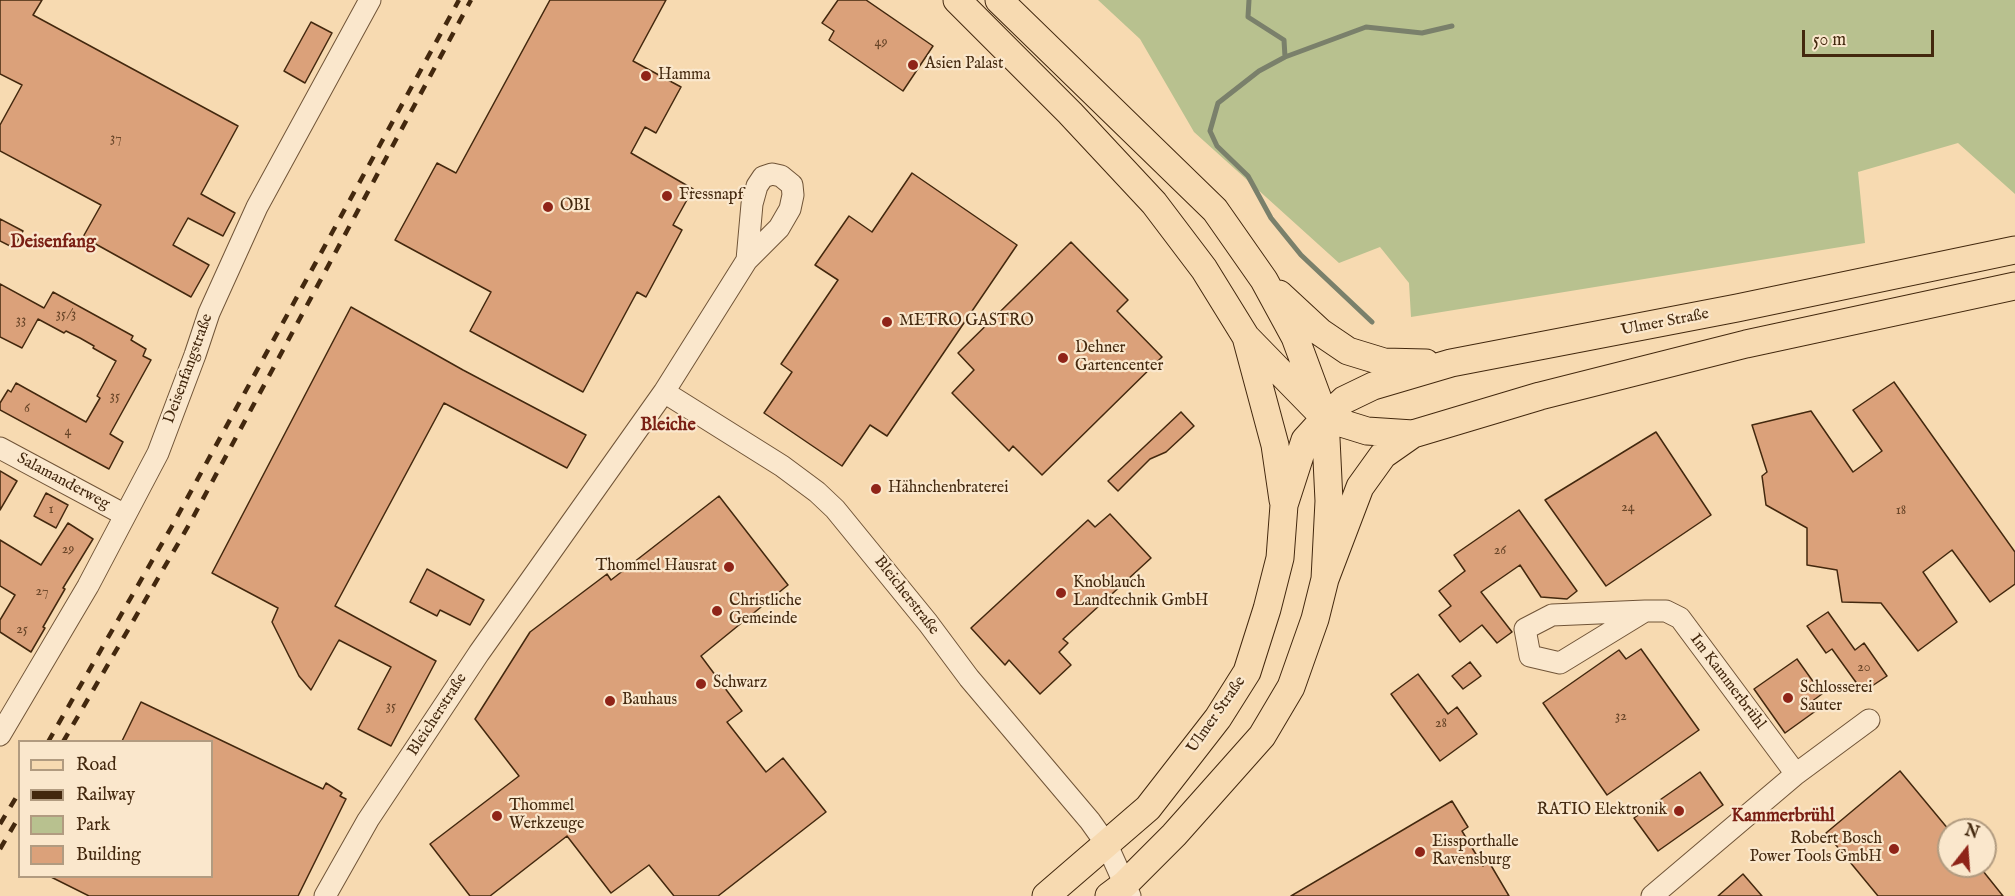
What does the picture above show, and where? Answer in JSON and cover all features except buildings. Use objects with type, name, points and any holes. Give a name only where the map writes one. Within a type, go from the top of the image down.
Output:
[{"type":"main road","points":[[957,0],[1070,113],[1154,203],[1204,269],[1246,337],[1325,418],[1367,431],[1413,434]]},
{"type":"main road","points":[[999,0],[1215,210],[1264,280],[1295,337],[1325,418],[1329,501],[1325,579]]},
{"type":"main road","name":"Ulmer Straße","points":[[1046,896],[1148,808],[1218,718],[1246,672],[1267,609],[1280,558],[1284,505],[1305,440],[1344,400],[1373,386],[1451,363],[1727,310],[2015,250]]},
{"type":"main road","points":[[1264,280],[1320,332],[1348,351],[1384,362],[1451,363]]},
{"type":"main road","points":[[1122,892],[1262,736],[1291,687],[1315,619],[1325,579],[1360,487],[1383,455],[1413,434],[1540,396],[1746,344],[2015,286]]},
{"type":"main road","points":[[1246,337],[1275,445],[1284,505]]},
{"type":"street","name":"Deisenfangstraße","points":[[3,725],[88,586],[158,453],[209,313],[257,207],[370,0]]},
{"type":"street","name":"Bleicherstraße","points":[[325,896],[368,820],[479,653],[664,392],[747,260]]},
{"type":"street","name":"Bleicherstraße","points":[[664,392],[782,466],[817,492],[835,509],[928,623],[969,678],[1090,821],[1107,845],[1122,892]]},
{"type":"street","name":"Salamanderweg","points":[[0,448],[125,515]]},
{"type":"street","name":"Im Kammerbrühl","points":[[1645,611],[1560,663],[1530,656],[1525,629],[1552,615],[1645,611],[1666,611],[1680,618],[1796,774]]},
{"type":"street","points":[[1652,896],[1796,774],[1869,720]]},
{"type":"green space","points":[[1098,0],[2015,0],[2015,194],[1958,143],[1858,172],[1865,243],[1411,317],[1409,283],[1380,247],[1339,263],[1194,132],[1140,39]]},
{"type":"waterway","points":[[1249,0],[1248,17],[1284,40],[1285,57],[1259,71],[1218,103],[1210,131],[1217,146],[1248,176],[1271,218],[1301,255],[1372,322]]},
{"type":"waterway","points":[[1285,57],[1366,27],[1422,33],[1452,26]]},
{"type":"railway","points":[[49,740],[172,526],[459,0]]},
{"type":"railway","points":[[64,740],[190,523],[471,0]]},
{"type":"railway","points":[[0,824],[18,794]]},
{"type":"railway","points":[[0,849],[18,818]]},
{"type":"place","name":"Asien Palast","points":[[913,65]]},
{"type":"place","name":"Hamma","points":[[646,76]]},
{"type":"place","name":"Fressnapf","points":[[667,196]]},
{"type":"place","name":"OBI","points":[[548,207]]},
{"type":"place","name":"METRO GASTRO","points":[[887,322]]},
{"type":"place","name":"Dehner Gartencenter","points":[[1063,358]]},
{"type":"place","name":"Hähnchenbraterei","points":[[876,489]]},
{"type":"place","name":"Thommel Hausrat","points":[[729,567]]},
{"type":"place","name":"Knoblauch Landtechnik GmbH","points":[[1061,593]]},
{"type":"place","name":"Christliche Gemeinde","points":[[717,611]]},
{"type":"place","name":"Schwarz","points":[[701,684]]},
{"type":"place","name":"Schlosserei Sauter","points":[[1788,698]]},
{"type":"place","name":"Bauhaus","points":[[610,701]]},
{"type":"place","name":"RATIO Elektronik","points":[[1679,811]]},
{"type":"place","name":"Thommel Werkzeuge","points":[[497,816]]},
{"type":"place","name":"Robert Bosch Power Tools GmbH","points":[[1894,849]]},
{"type":"place","name":"Eissporthalle Ravensburg","points":[[1420,852]]},
{"type":"district","name":"Deisenfang","points":[[53,243]]},
{"type":"district","name":"Bleiche","points":[[668,426]]},
{"type":"district","name":"Kammerbrühl","points":[[1783,817]]}]
